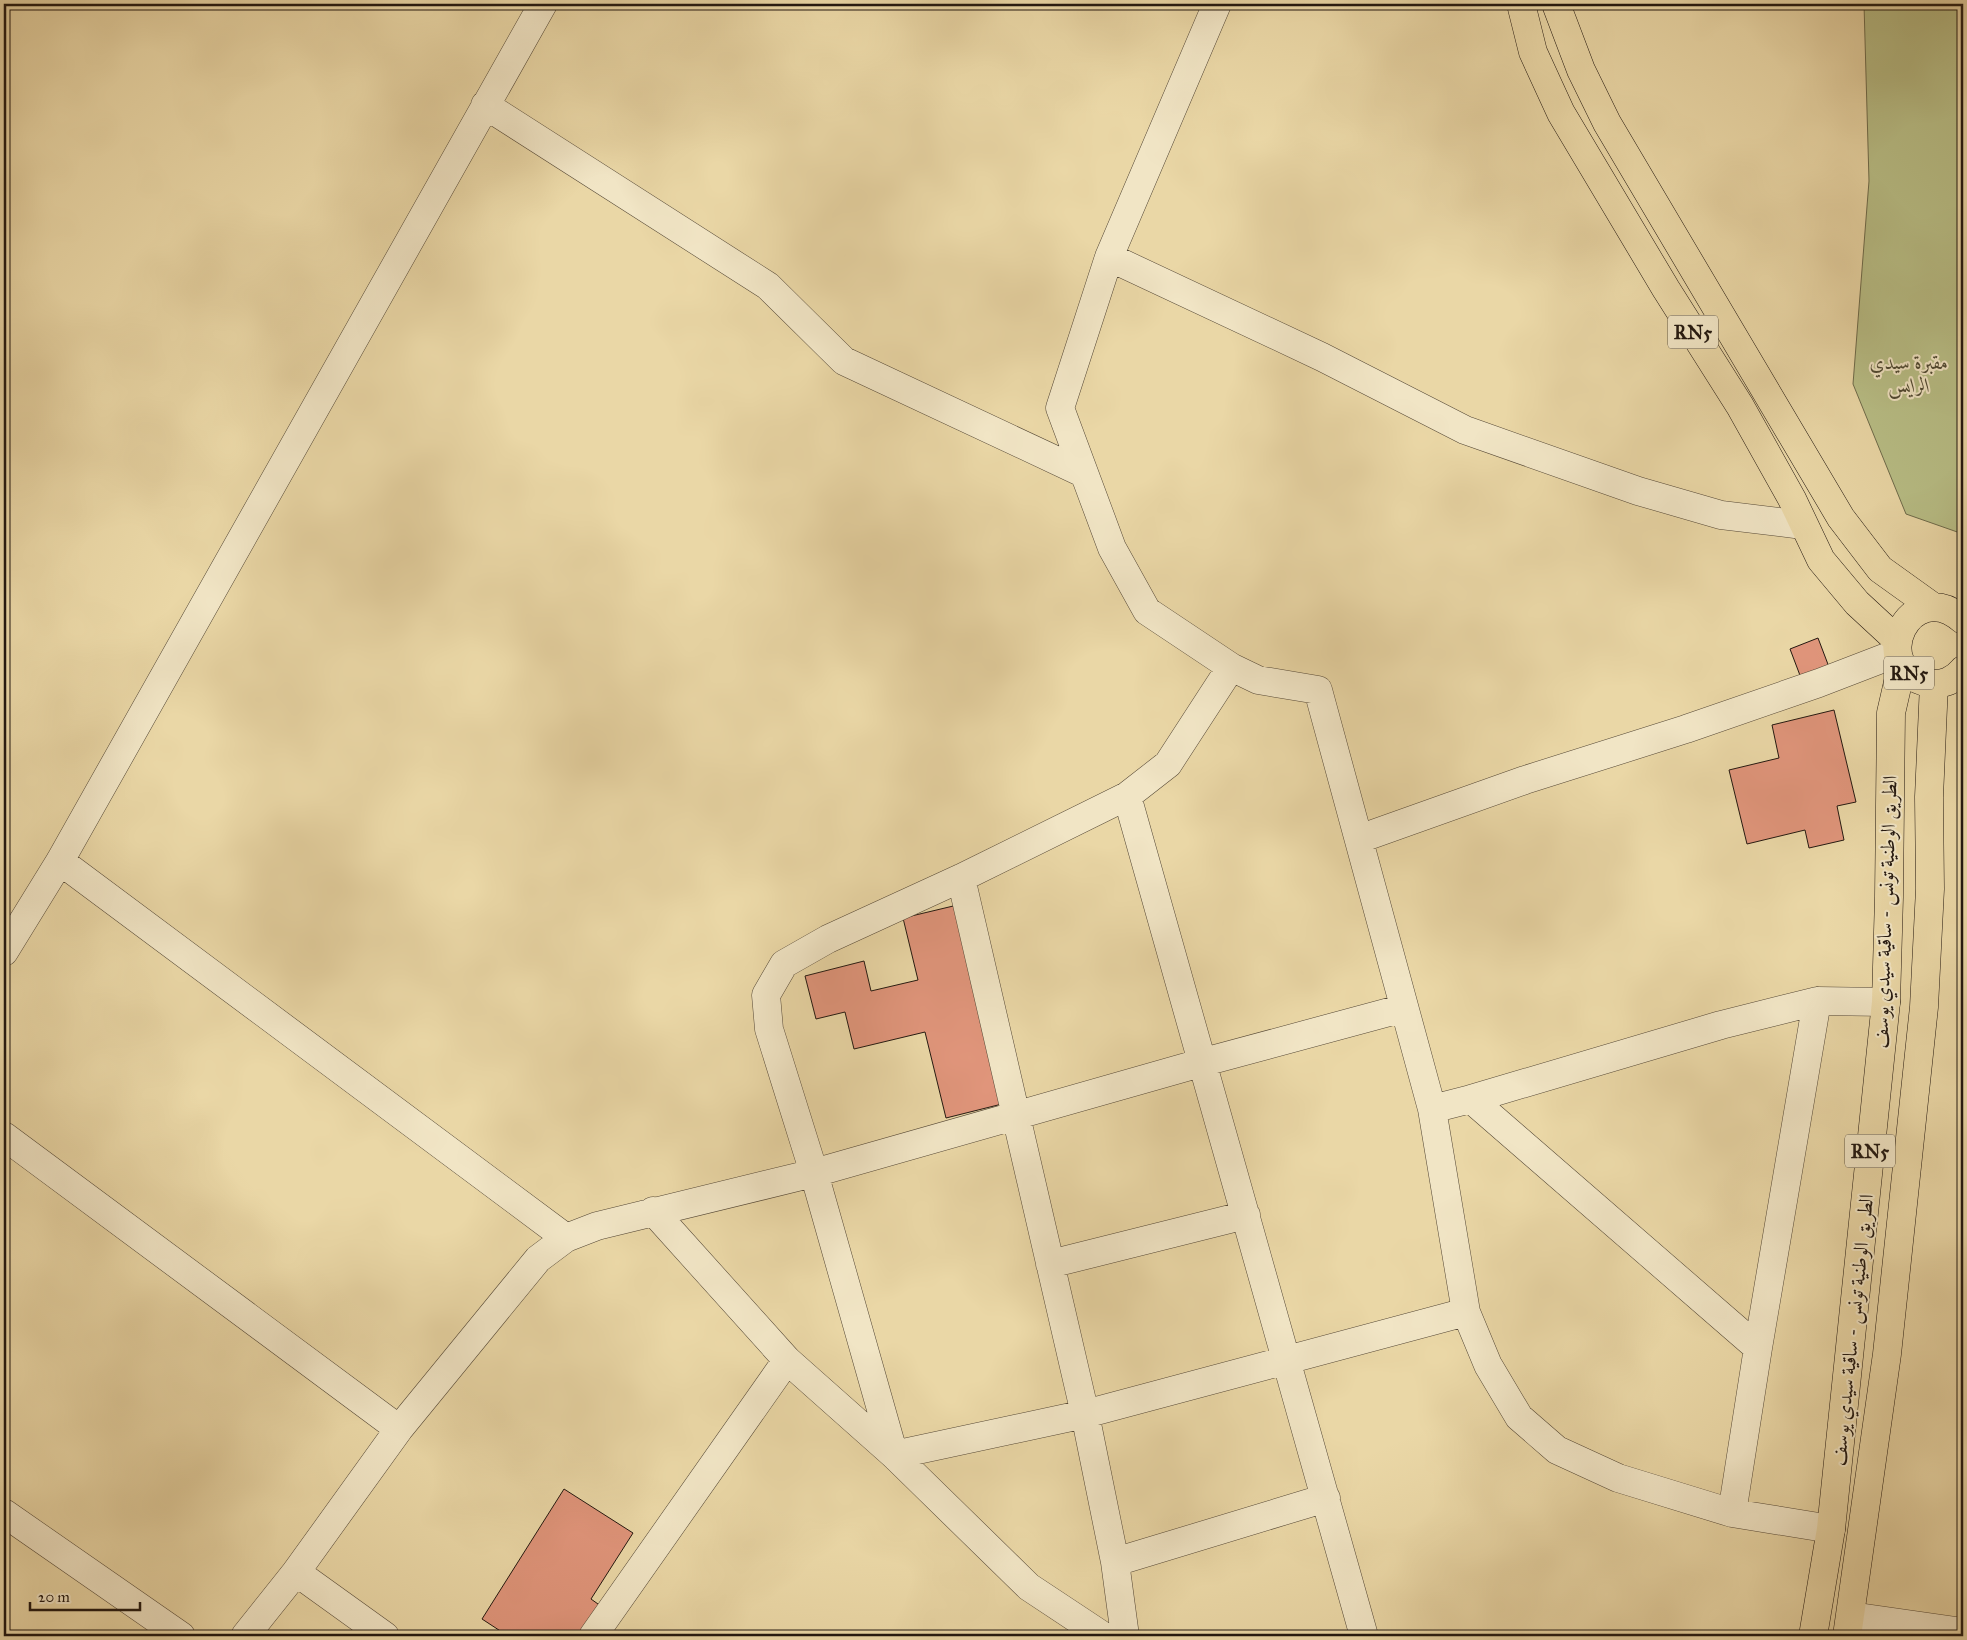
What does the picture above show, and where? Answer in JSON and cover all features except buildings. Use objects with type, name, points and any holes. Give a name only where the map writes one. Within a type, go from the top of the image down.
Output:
[{"type":"main road","name":"RN5","points":[[1521,4],[1533,52],[1561,113],[1656,272],[1740,406],[1792,499],[1821,560],[1899,653],[1910,675],[1934,684],[1947,682],[1958,676],[1963,670]]},
{"type":"main road","name":"RN5","points":[[1556,4],[1581,70],[1607,124],[1841,518],[1880,569],[1954,613]]},
{"type":"main road","name":"RN5","points":[[1899,653],[1901,628],[1909,618],[1920,610],[1954,613]]},
{"type":"main road","name":"الطريق الوطنية تونس - ساقية سيدي يوسف","points":[[1813,1636],[1831,1529],[1886,1002],[1891,713],[1899,653]]},
{"type":"main road","name":"الطريق الوطنية تونس - ساقية سيدي يوسف","points":[[1849,1626],[1888,1354],[1924,1007],[1930,889],[1929,797],[1934,684]]},
{"type":"street","points":[[4,952],[60,861],[543,4]]},
{"type":"street","points":[[1217,4],[1109,257],[1060,408],[1112,548],[1148,611],[1231,666],[1258,680],[1318,690],[1432,1109],[1466,1312],[1488,1365],[1519,1418],[1557,1450],[1618,1478],[1732,1514],[1831,1529]]},
{"type":"street","points":[[485,105],[768,286],[844,361],[1083,473]]},
{"type":"street","points":[[1109,257],[1322,357],[1465,430],[1638,491],[1721,515],[1803,525]]},
{"type":"street","points":[[1359,839],[1525,780],[1686,729],[1899,653]]},
{"type":"street","points":[[894,1454],[814,1173],[769,1029],[766,995],[784,964],[828,939],[961,878],[1127,796],[1168,764],[1231,666]]},
{"type":"street","points":[[1127,796],[1204,1062],[1285,1360],[1364,1636]]},
{"type":"street","points":[[60,861],[566,1238]]},
{"type":"street","points":[[961,878],[1085,1414],[1115,1562],[1124,1636]]},
{"type":"street","points":[[1432,1109],[1721,1025],[1817,1001],[1886,1002]]},
{"type":"street","points":[[1732,1514],[1817,1001]]},
{"type":"street","points":[[246,1636],[296,1572],[399,1429],[538,1259],[566,1238],[597,1226],[814,1173],[1204,1062],[1404,1008]]},
{"type":"street","points":[[1471,1099],[1758,1348]]},
{"type":"street","points":[[4,1136],[399,1429]]},
{"type":"street","points":[[653,1211],[787,1360],[894,1454],[1029,1587],[1103,1636]]},
{"type":"street","points":[[1050,1264],[1246,1216]]},
{"type":"street","points":[[894,1454],[1085,1414],[1466,1312]]},
{"type":"street","points":[[593,1636],[787,1360]]},
{"type":"street","points":[[1115,1562],[1326,1498]]},
{"type":"street","points":[[4,1514],[181,1636]]},
{"type":"street","points":[[296,1572],[386,1636]]},
{"type":"street","points":[[1849,1626],[1963,1632]]},
{"type":"green space","name":"مقبرة سيدي الرايس","points":[[1864,4],[1963,4],[1963,534],[1906,514],[1853,384],[1869,181]]}]
